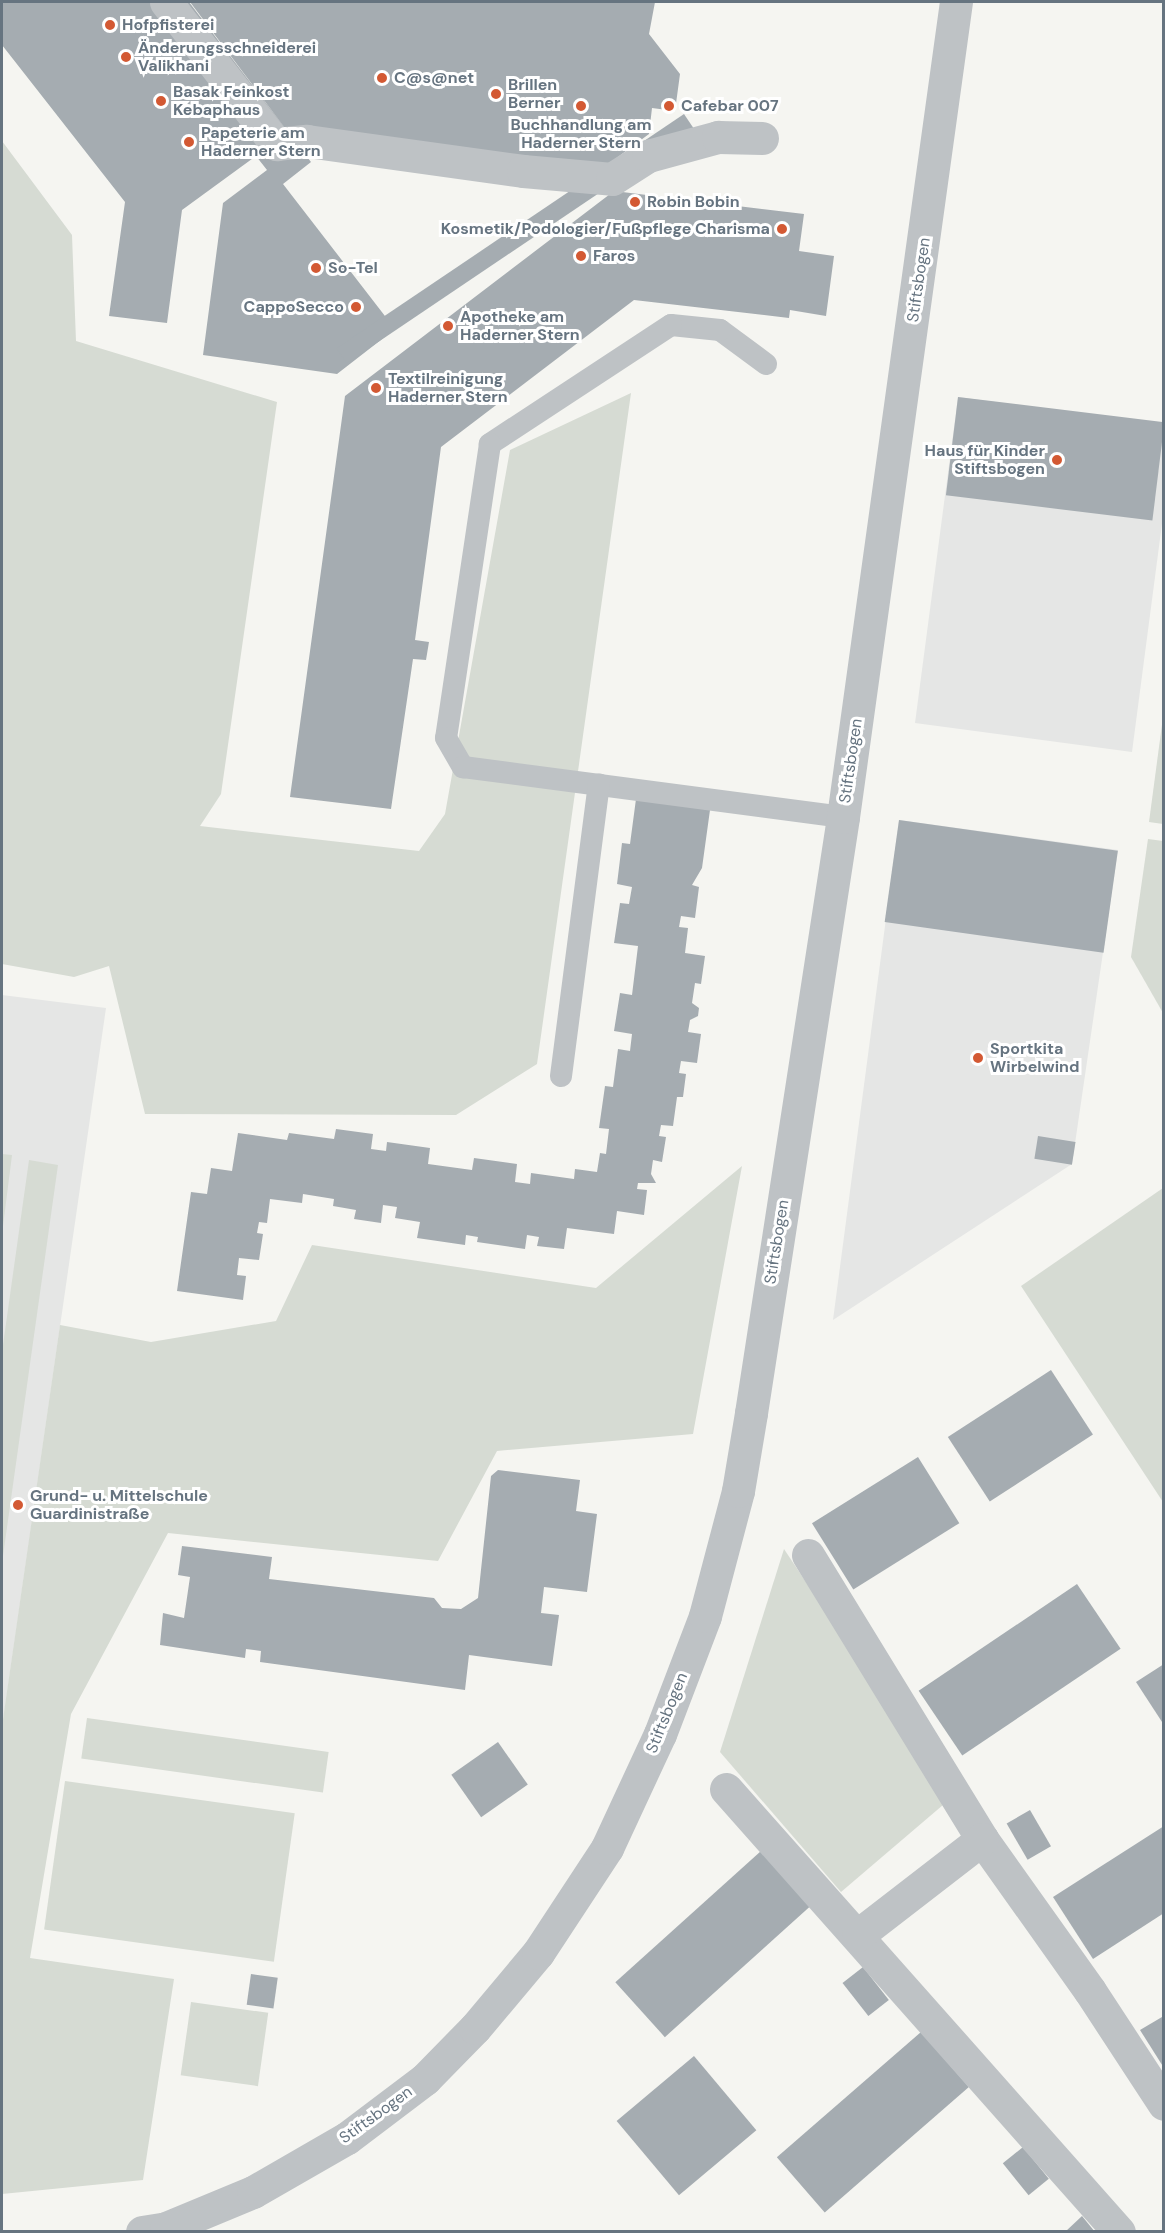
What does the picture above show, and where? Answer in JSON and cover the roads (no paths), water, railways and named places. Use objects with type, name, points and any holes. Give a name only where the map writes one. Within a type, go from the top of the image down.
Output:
[{"type":"street","points":[[166,2],[276,144],[307,141],[523,171],[612,179],[648,156],[718,137],[762,138]]},
{"type":"street","name":"Stiftsbogen","points":[[142,2232],[166,2228],[253,2192],[347,2138],[425,2079],[538,1953],[607,1848],[660,1734],[705,1616],[738,1491],[843,817],[956,2]]},
{"type":"street","points":[[808,1555],[982,1839],[1090,1991],[1164,2104]]},
{"type":"street","points":[[726,1789],[858,1935],[1119,2232]]},
{"type":"street","points":[[858,1935],[982,1839]]},
{"type":"lane","points":[[766,364],[720,330],[671,325],[490,444],[446,738],[463,767],[843,817]]},
{"type":"lane","points":[[561,1076],[599,784]]},
{"type":"place","name":"Hofpfisterei","points":[[110,25]]},
{"type":"place","name":"Änderungsschneiderei Valikhani","points":[[126,57]]},
{"type":"place","name":"C@s@net","points":[[382,78]]},
{"type":"place","name":"Brillen Berner","points":[[496,94]]},
{"type":"place","name":"Basak Feinkost Kebaphaus","points":[[161,101]]},
{"type":"place","name":"Buchhandlung am Haderner Stern","points":[[581,106]]},
{"type":"place","name":"Cafebar 007","points":[[669,106]]},
{"type":"place","name":"Papeterie am Haderner Stern","points":[[189,142]]},
{"type":"place","name":"Robin Bobin","points":[[635,202]]},
{"type":"place","name":"Kosmetik/Podologier/Fußpflege Charisma","points":[[782,229]]},
{"type":"place","name":"Faros","points":[[581,256]]},
{"type":"place","name":"So-Tel","points":[[316,268]]},
{"type":"place","name":"CappoSecco","points":[[356,307]]},
{"type":"place","name":"Apotheke am Haderner Stern","points":[[448,326]]},
{"type":"place","name":"Textilreinigung Haderner Stern","points":[[376,388]]},
{"type":"place","name":"Haus für Kinder Stiftsbogen","points":[[1057,460]]},
{"type":"place","name":"Sportkita Wirbelwind","points":[[978,1058]]},
{"type":"place","name":"Grund- u. Mittelschule Guardinistraße","points":[[18,1505]]}]
